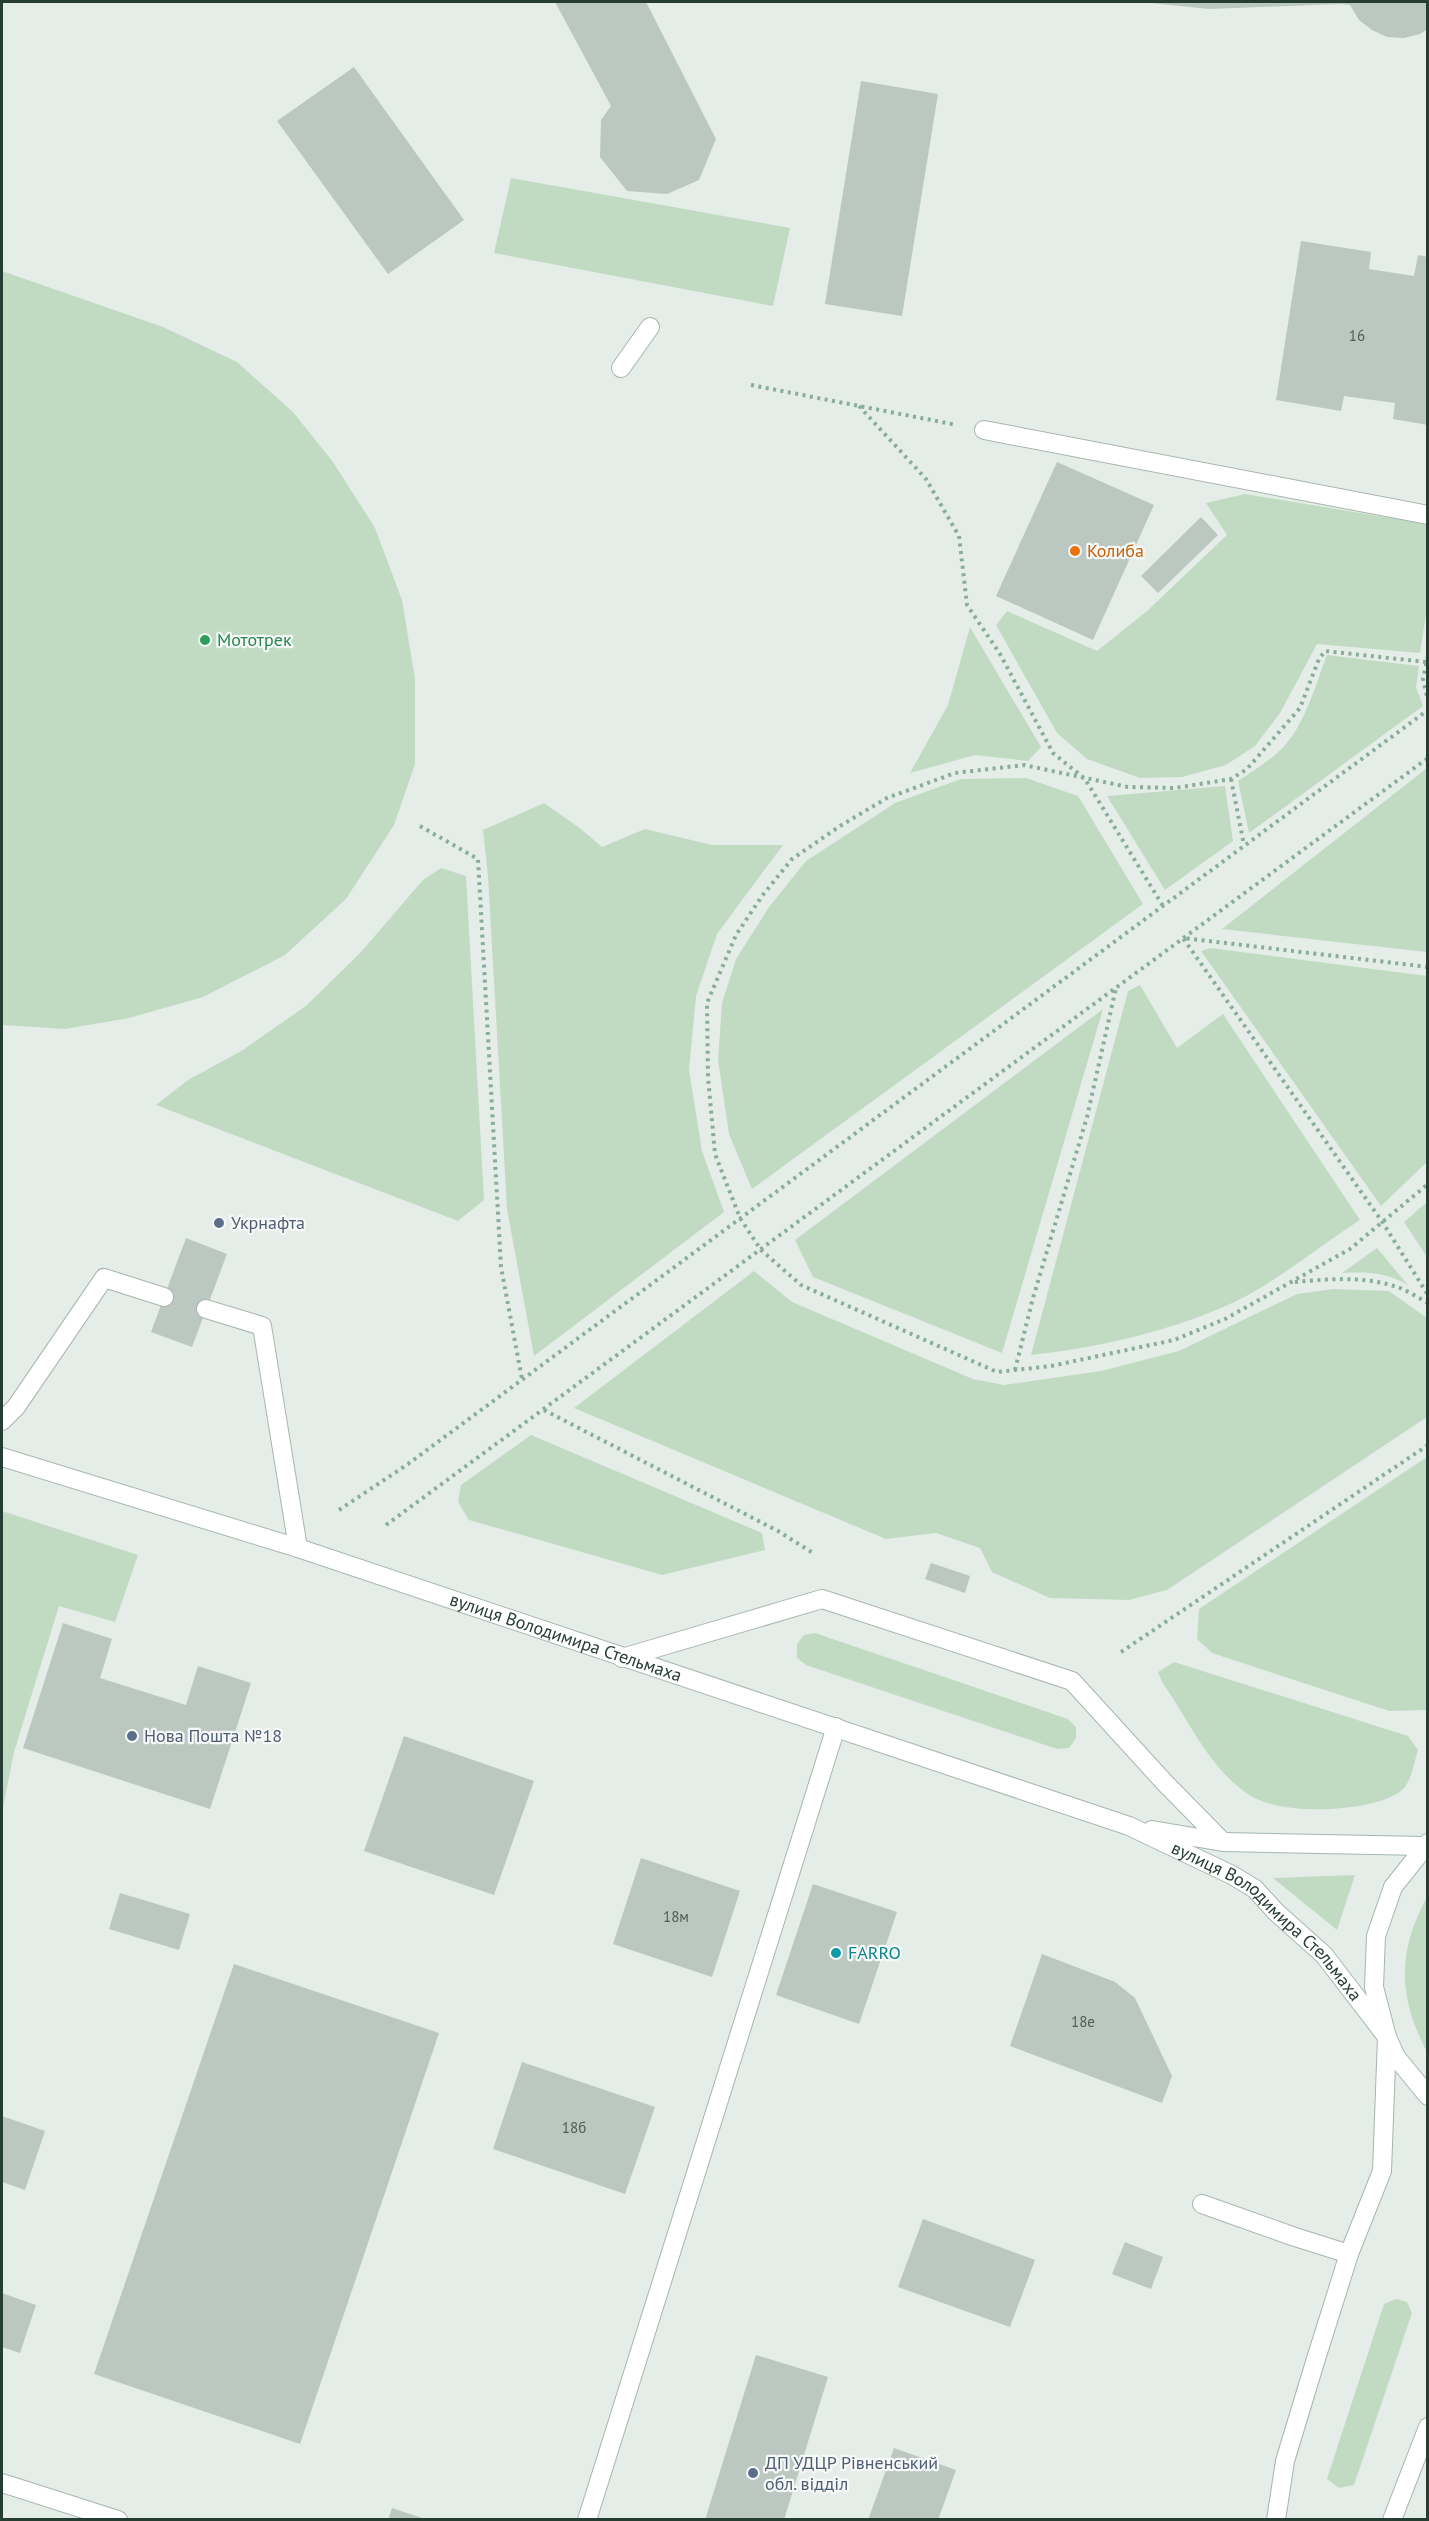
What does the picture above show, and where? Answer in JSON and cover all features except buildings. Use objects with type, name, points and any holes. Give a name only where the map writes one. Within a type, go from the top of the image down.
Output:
[{"type":"main road","points":[[621,368],[650,327]]},
{"type":"main road","points":[[984,430],[1428,515]]},
{"type":"main road","points":[[2,1421],[16,1407],[104,1278],[164,1297]]},
{"type":"main road","points":[[206,1309],[262,1326],[298,1548]]},
{"type":"main road","name":"вулиця Володимира Стельмаха","points":[[2,1457],[298,1548],[1129,1826],[1232,1875],[1255,1889],[1276,1912],[1324,1955],[1387,2037]]},
{"type":"main road","points":[[622,1658],[822,1599],[1072,1681],[1164,1783],[1223,1842]]},
{"type":"main road","points":[[587,2520],[836,1727]]},
{"type":"main road","name":"вулиця Володимира Стельмаха","points":[[1129,1826],[1223,1842],[1426,1844]]},
{"type":"main road","points":[[1426,1844],[1393,1887],[1376,1936],[1374,1987],[1387,2037],[1396,2057],[1428,2096]]},
{"type":"main road","points":[[1276,2520],[1285,2462],[1349,2254],[1382,2171],[1387,2037]]},
{"type":"main road","points":[[1202,2204],[1349,2254]]},
{"type":"main road","points":[[1392,2520],[1428,2427]]},
{"type":"main road","points":[[2,2483],[118,2520]]},
{"type":"path","points":[[751,385],[984,430]]},
{"type":"path","points":[[859,406],[926,479],[959,536],[967,604],[1000,654],[1053,753],[1084,779],[1163,906]]},
{"type":"path","points":[[1426,662],[1325,651],[1319,660],[1300,708],[1247,769],[1231,778],[1175,789],[1128,787],[1024,765],[955,773],[888,798],[840,825],[792,859],[762,896],[736,935],[707,1003],[708,1077],[715,1154],[740,1218],[761,1250],[801,1285],[997,1372],[1051,1366],[1174,1340],[1225,1319],[1350,1249],[1428,1184]]},
{"type":"path","points":[[1428,656],[1423,679],[1428,701]]},
{"type":"path","points":[[339,1510],[408,1464],[1428,710]]},
{"type":"path","points":[[386,1525],[1428,758]]},
{"type":"path","points":[[1231,778],[1245,846]]},
{"type":"path","points":[[420,825],[478,859],[501,1267],[522,1379]]},
{"type":"path","points":[[1184,938],[1428,967]]},
{"type":"path","points":[[1184,938],[1383,1223],[1428,1295]]},
{"type":"path","points":[[1016,1370],[1033,1298],[1087,1117],[1116,987]]},
{"type":"path","points":[[1291,1283],[1335,1279],[1371,1281],[1396,1286],[1428,1303]]},
{"type":"path","points":[[544,1410],[778,1531],[813,1552]]},
{"type":"path","points":[[1121,1652],[1428,1444]]},
{"type":"green space","points":[[511,178],[790,228],[773,306],[494,253]]},
{"type":"green space","name":"Мототрек","points":[[2,271],[163,327],[237,362],[293,412],[333,462],[375,528],[402,600],[415,679],[415,764],[394,825],[346,899],[285,955],[203,997],[129,1018],[65,1029],[2,1025]]},
{"type":"green space","points":[[1245,494],[1427,524],[1428,601],[1420,653],[1317,644],[1280,713],[1255,746],[1226,765],[1182,777],[1140,778],[1087,759],[1057,733],[996,625],[1007,611],[1097,651],[1147,611],[1227,535],[1206,503]]},
{"type":"green space","points":[[970,627],[1041,747],[1028,761],[975,755],[910,773],[948,705]]},
{"type":"green space","points":[[1327,655],[1419,666],[1416,687],[1423,706],[1249,833],[1238,781],[1275,755],[1293,735],[1310,701]]},
{"type":"green space","points":[[1427,768],[1427,952],[1222,929]]},
{"type":"green space","points":[[1026,778],[1078,796],[1143,904],[752,1189],[729,1134],[718,1060],[722,1003],[736,959],[769,907],[806,861],[895,803],[961,779]]},
{"type":"green space","points":[[1225,786],[1233,841],[1165,890],[1107,796]]},
{"type":"green space","points":[[544,803],[602,847],[645,829],[712,845],[783,845],[717,934],[696,996],[689,1070],[702,1151],[724,1212],[534,1356],[507,1209],[488,876],[483,830]]},
{"type":"green space","points":[[441,868],[466,876],[484,1200],[458,1221],[156,1105],[188,1080],[243,1050],[307,1005],[361,952],[423,880]]},
{"type":"green space","points":[[1210,948],[1427,976],[1427,1162],[1381,1206],[1201,951]]},
{"type":"green space","points":[[1140,985],[1177,1048],[1223,1014],[1360,1220],[1275,1279],[1221,1308],[1175,1325],[1128,1338],[1031,1355],[1128,991]]},
{"type":"green space","points":[[1103,1009],[1002,1353],[813,1277],[795,1240]]},
{"type":"green space","points":[[1427,1202],[1427,1257],[1404,1222]]},
{"type":"green space","points":[[1377,1248],[1408,1285],[1376,1274],[1342,1273]]},
{"type":"green space","points":[[754,1271],[792,1302],[973,1379],[1004,1385],[1101,1371],[1179,1351],[1297,1294],[1334,1289],[1389,1291],[1427,1318],[1427,1417],[1167,1590],[1129,1600],[1050,1598],[992,1572],[980,1548],[936,1533],[886,1539],[574,1408]]},
{"type":"green space","points":[[531,1435],[762,1533],[765,1550],[662,1575],[469,1520],[458,1502],[461,1485]]},
{"type":"green space","points":[[1427,1457],[1427,1710],[1389,1711],[1212,1653],[1197,1639],[1199,1609]]},
{"type":"green space","points":[[2,1511],[138,1555],[115,1622],[59,1606],[14,1752],[2,1813]]},
{"type":"green space","points":[[815,1633],[1068,1719],[1076,1727],[1076,1738],[1069,1748],[1057,1749],[806,1665],[797,1658],[797,1644],[804,1635]]},
{"type":"green space","points":[[1174,1662],[1408,1736],[1418,1750],[1409,1781],[1403,1789],[1391,1797],[1336,1809],[1279,1806],[1249,1795],[1229,1778],[1207,1753],[1162,1682],[1158,1672]]},
{"type":"green space","points":[[1355,1875],[1337,1930],[1273,1878]]},
{"type":"green space","points":[[1427,1897],[1427,2052],[1417,2032],[1411,2012],[1406,1993],[1405,1974],[1410,1937]]},
{"type":"green space","points":[[1396,2299],[1407,2302],[1412,2313],[1354,2485],[1339,2488],[1327,2479],[1384,2304]]},
{"type":"place","name":"Колиба","points":[[1075,551]]},
{"type":"place","name":"Мототрек","points":[[205,640]]},
{"type":"place","name":"Укрнафта","points":[[219,1223]]},
{"type":"place","name":"Нова Пошта №18","points":[[132,1736]]},
{"type":"place","name":"FARRO","points":[[836,1953]]},
{"type":"place","name":"ДП УДЦР Рівненський обл. відділ","points":[[753,2473]]}]
